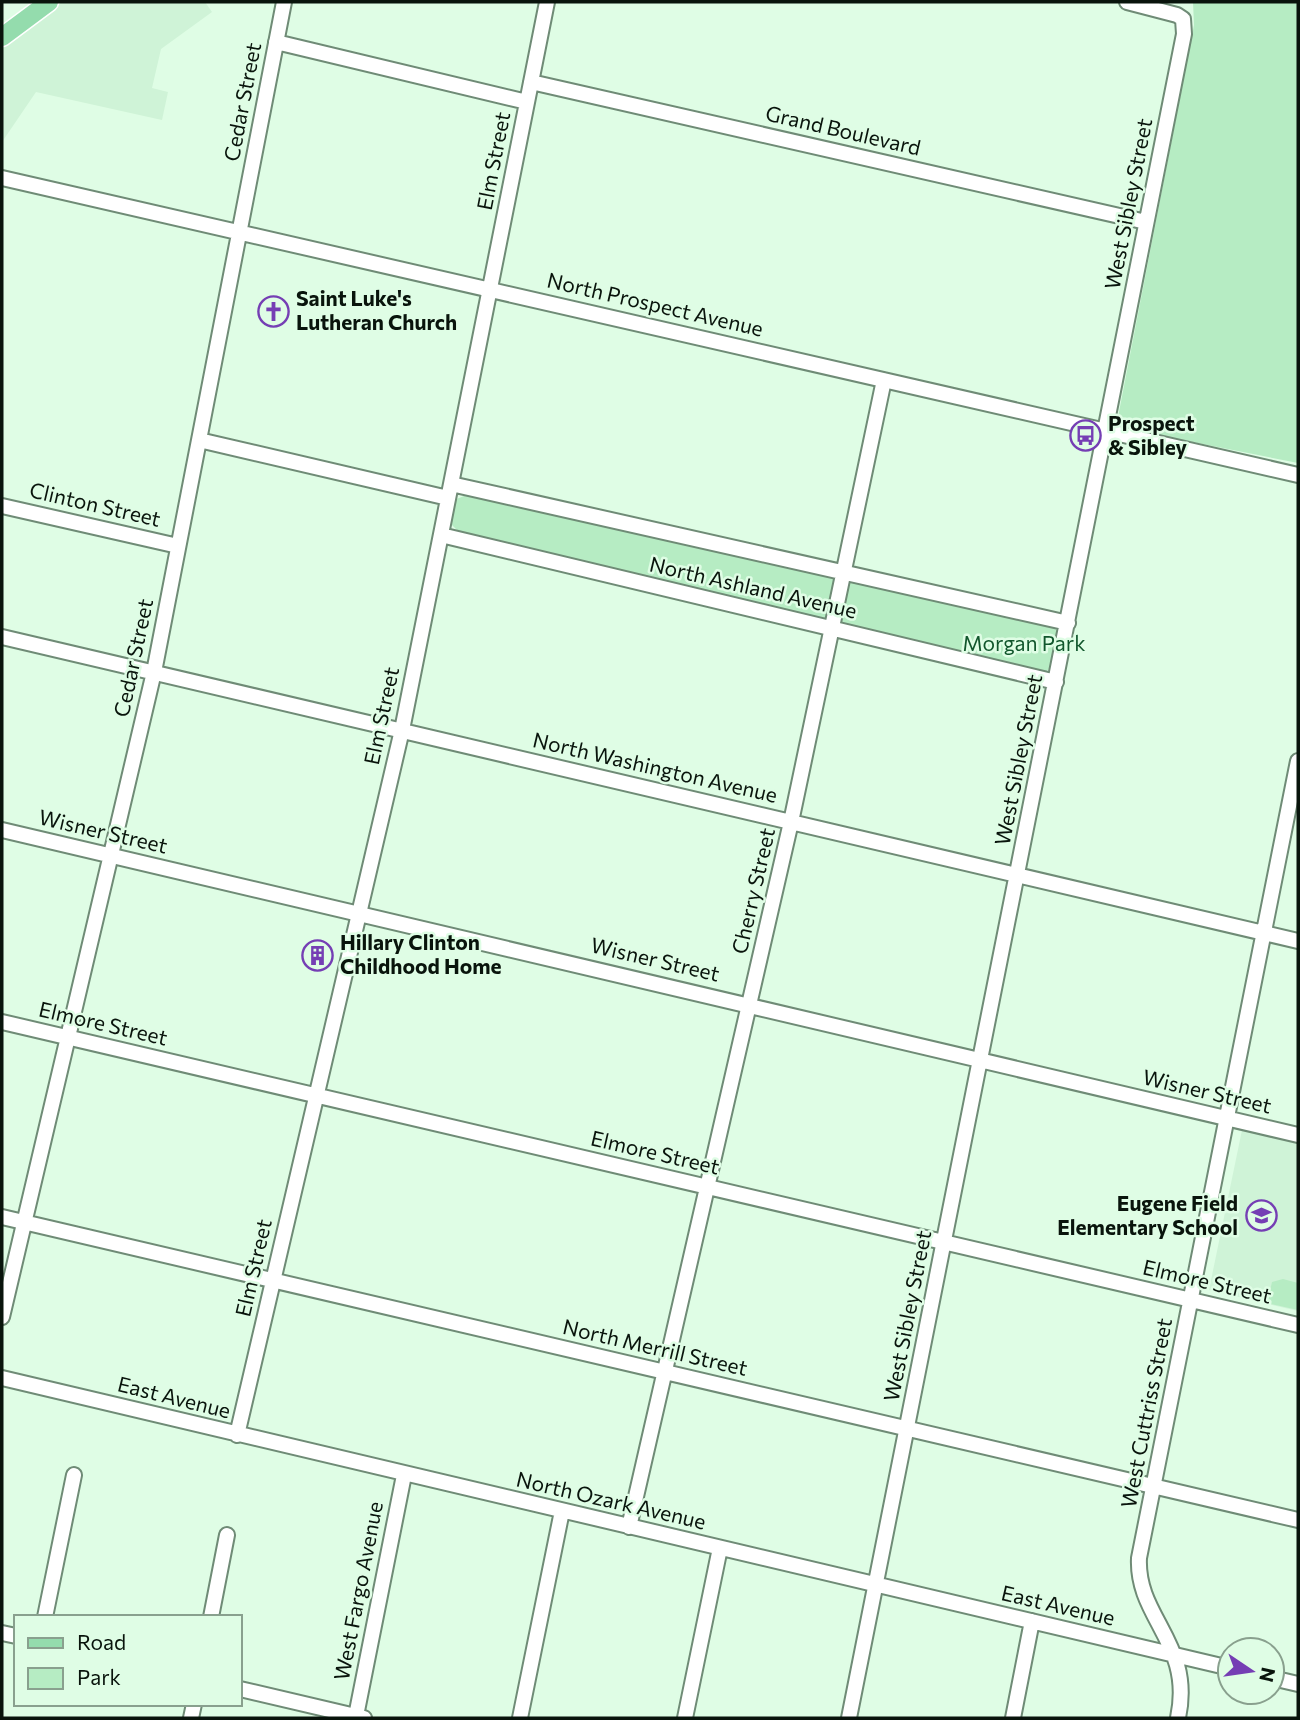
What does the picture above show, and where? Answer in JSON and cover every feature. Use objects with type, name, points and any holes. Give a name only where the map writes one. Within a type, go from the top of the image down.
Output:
[{"type":"main road","points":[[2,37],[49,2]]},
{"type":"street","name":"Cedar Street","points":[[2,1317],[154,672],[284,2]]},
{"type":"street","name":"Elm Street","points":[[237,1435],[402,730],[547,2]]},
{"type":"street","name":"West Sibley Street","points":[[849,1718],[1184,34],[1183,19],[1171,12],[1127,2]]},
{"type":"street","points":[[276,41],[527,102]]},
{"type":"street","name":"Grand Boulevard","points":[[531,82],[1146,222]]},
{"type":"street","name":"North Prospect Avenue","points":[[2,178],[239,230],[1298,475]]},
{"type":"street","name":"Cherry Street","points":[[629,1527],[750,1004],[884,380]]},
{"type":"street","name":"North Ashland Avenue","points":[[199,440],[843,573],[1068,623]]},
{"type":"street","name":"Clinton Street","points":[[2,506],[178,546]]},
{"type":"street","name":"North Ashland Avenue","points":[[441,535],[1056,681]]},
{"type":"street","name":"North Washington Avenue","points":[[2,637],[1298,941]]},
{"type":"street","name":"West Cuttriss Street","points":[[1178,1718],[1183,1684],[1176,1655],[1140,1582],[1139,1558],[1298,761]]},
{"type":"street","name":"Wisner Street","points":[[2,830],[1298,1135]]},
{"type":"street","name":"Elmore Street","points":[[2,1022],[1298,1325]]},
{"type":"street","name":"North Merrill Street","points":[[2,1217],[1298,1520]]},
{"type":"street","name":"East Avenue","points":[[2,1378],[336,1459]]},
{"type":"street","name":"North Ozark Avenue","points":[[336,1459],[876,1584]]},
{"type":"street","points":[[45,1615],[74,1475]]},
{"type":"street","name":"West Fargo Avenue","points":[[360,1717],[404,1475]]},
{"type":"street","points":[[520,1718],[562,1511]]},
{"type":"street","points":[[211,1615],[227,1535]]},
{"type":"street","points":[[685,1718],[720,1548]]},
{"type":"street","name":"East Avenue","points":[[876,1584],[1216,1665]]},
{"type":"street","points":[[1013,1718],[1032,1621]]},
{"type":"street","points":[[242,1689],[360,1717]]},
{"type":"shaded area","points":[[62,2],[205,2],[212,12],[161,49],[152,88],[168,92],[162,120],[36,92],[2,142],[2,46]]},
{"type":"shaded area","name":"Eugene Field Elementary School","points":[[1242,1130],[1298,1143],[1298,1311],[1209,1290]]},
{"type":"green space","points":[[1193,2],[1298,2],[1298,463],[1127,429],[1118,417],[1194,25]]},
{"type":"green space","name":"Morgan Park","points":[[469,494],[1054,627],[1059,633],[1052,667],[1045,672],[461,534],[451,524],[454,500]]},
{"type":"green space","points":[[1283,1279],[1298,1283],[1298,1310],[1267,1303],[1272,1282]]},
{"type":"place","name":"Saint Luke's Lutheran Church","points":[[273,311]]},
{"type":"place","name":"Prospect & Sibley","points":[[1085,436]]},
{"type":"place","name":"Hillary Clinton Childhood Home","points":[[317,955]]},
{"type":"place","name":"Eugene Field Elementary School","points":[[1261,1216]]}]
